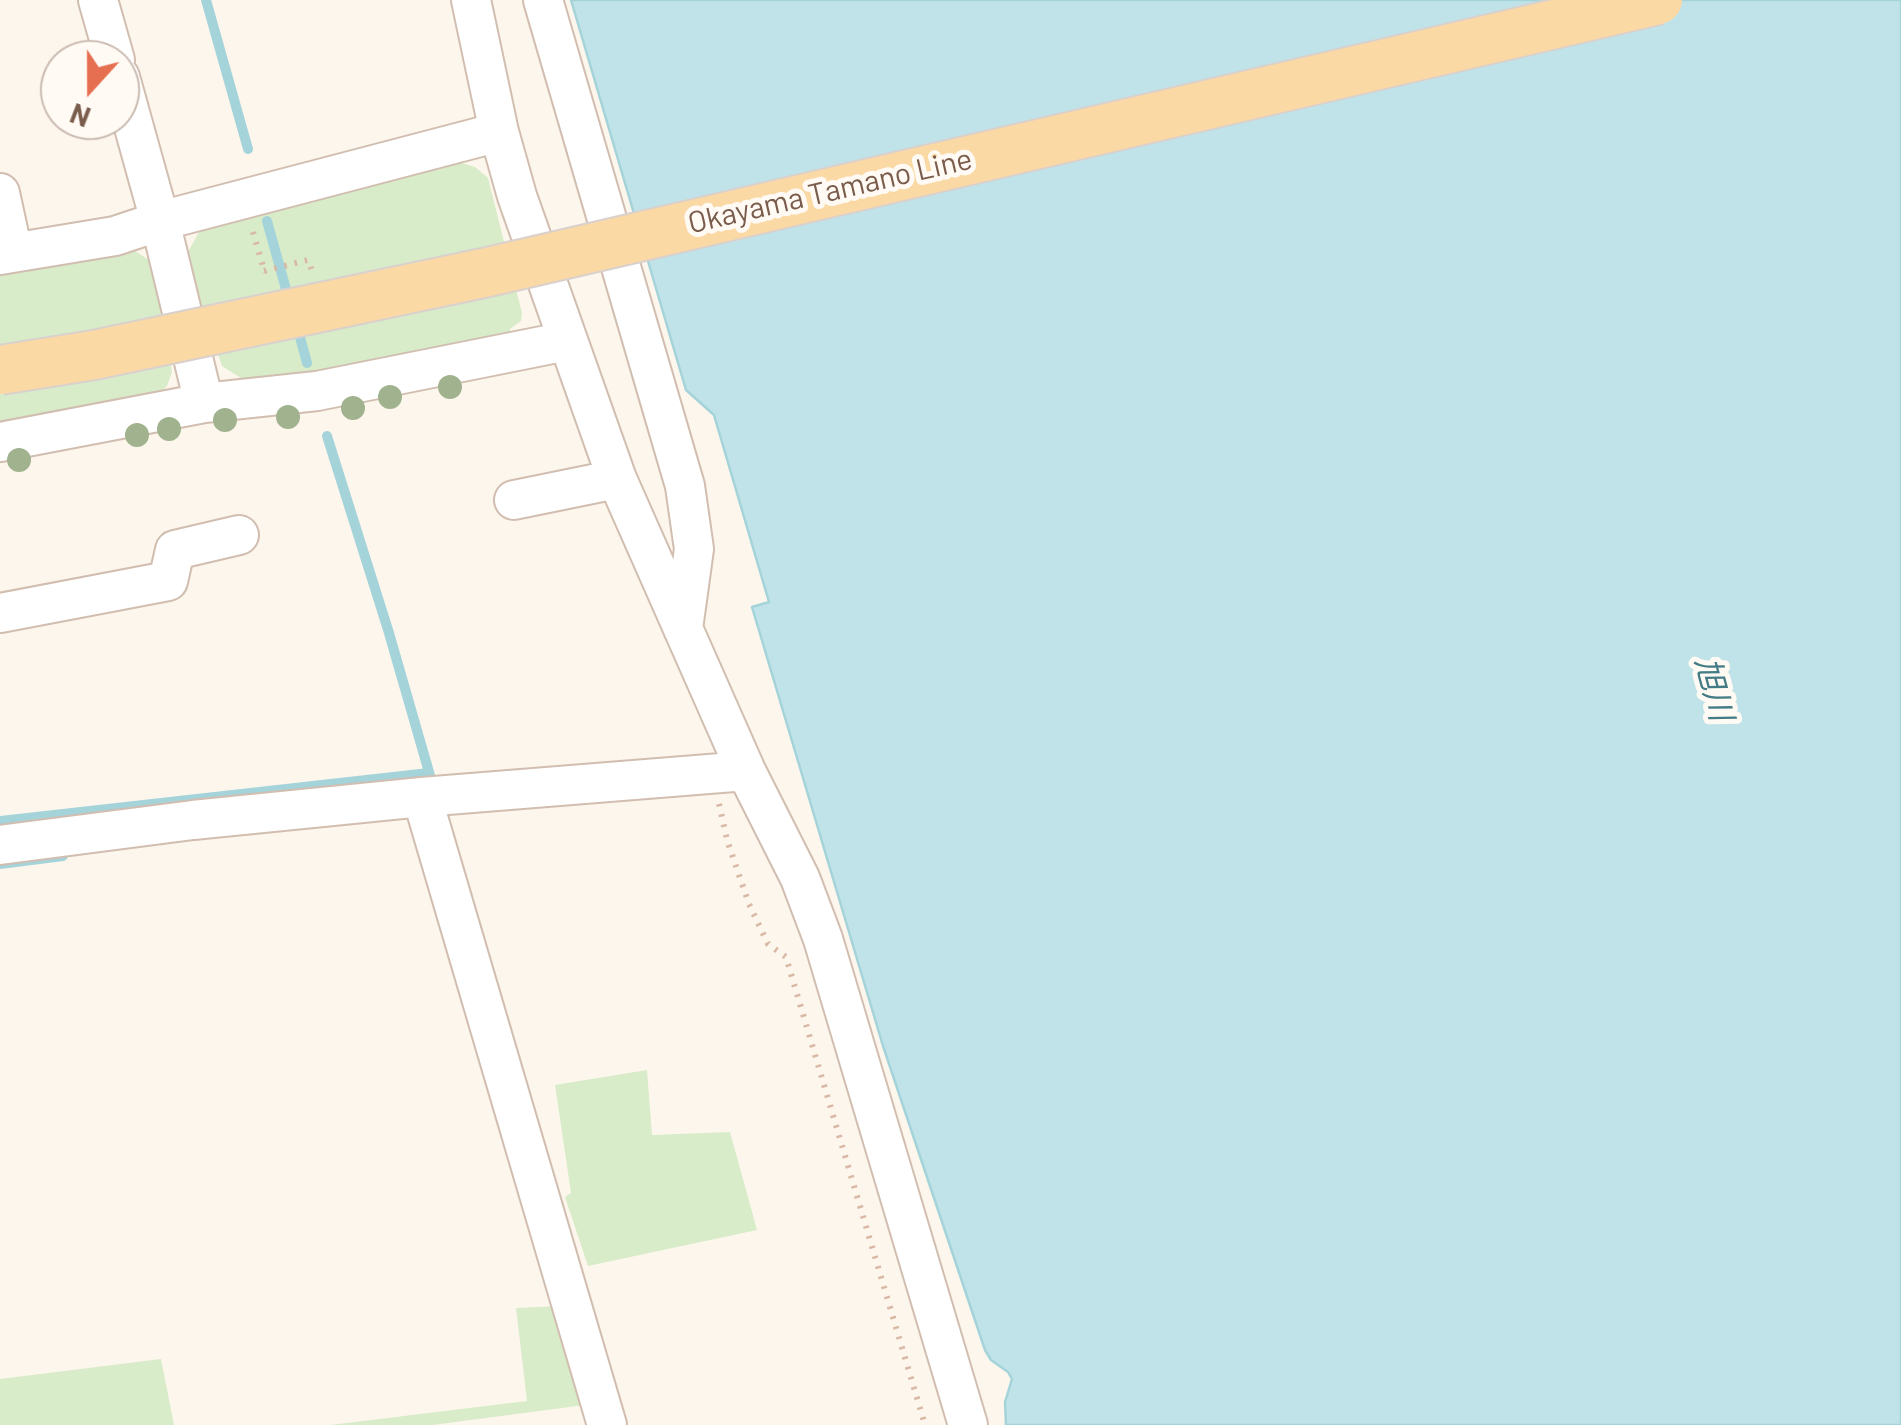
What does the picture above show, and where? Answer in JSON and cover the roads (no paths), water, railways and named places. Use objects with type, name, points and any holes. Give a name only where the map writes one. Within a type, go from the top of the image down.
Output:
[{"type":"main road","name":"Okayama Tamano Line","points":[[0,370],[94,355],[488,272],[1658,0]]},
{"type":"street","points":[[98,0],[109,40]]},
{"type":"street","points":[[471,0],[517,196],[617,479],[683,629],[729,772],[800,878],[823,939],[968,1425]]},
{"type":"street","points":[[543,0],[685,486],[694,550],[683,629]]},
{"type":"street","points":[[0,193],[6,254],[115,236],[499,132]]},
{"type":"street","points":[[138,140],[204,402]]},
{"type":"street","points":[[0,442],[204,402],[316,391],[567,341]]},
{"type":"street","points":[[514,500],[617,479]]},
{"type":"street","points":[[0,613],[168,580],[175,550],[239,536]]},
{"type":"street","points":[[2,830],[729,772]]},
{"type":"street","points":[[432,796],[607,1425]]},
{"type":"water","name":"旭川","points":[[571,0],[1901,0],[1901,1425],[1006,1425],[1005,1402],[1012,1379],[985,1350],[883,1046],[752,607],[769,602],[714,415],[686,390]]},
{"type":"waterway","points":[[206,0],[248,149]]},
{"type":"waterway","points":[[267,221],[289,300]]},
{"type":"waterway","points":[[297,326],[307,363]]},
{"type":"waterway","points":[[327,436],[433,786]]},
{"type":"waterway","points":[[0,821],[429,773]]},
{"type":"waterway","points":[[0,864],[63,856]]}]
